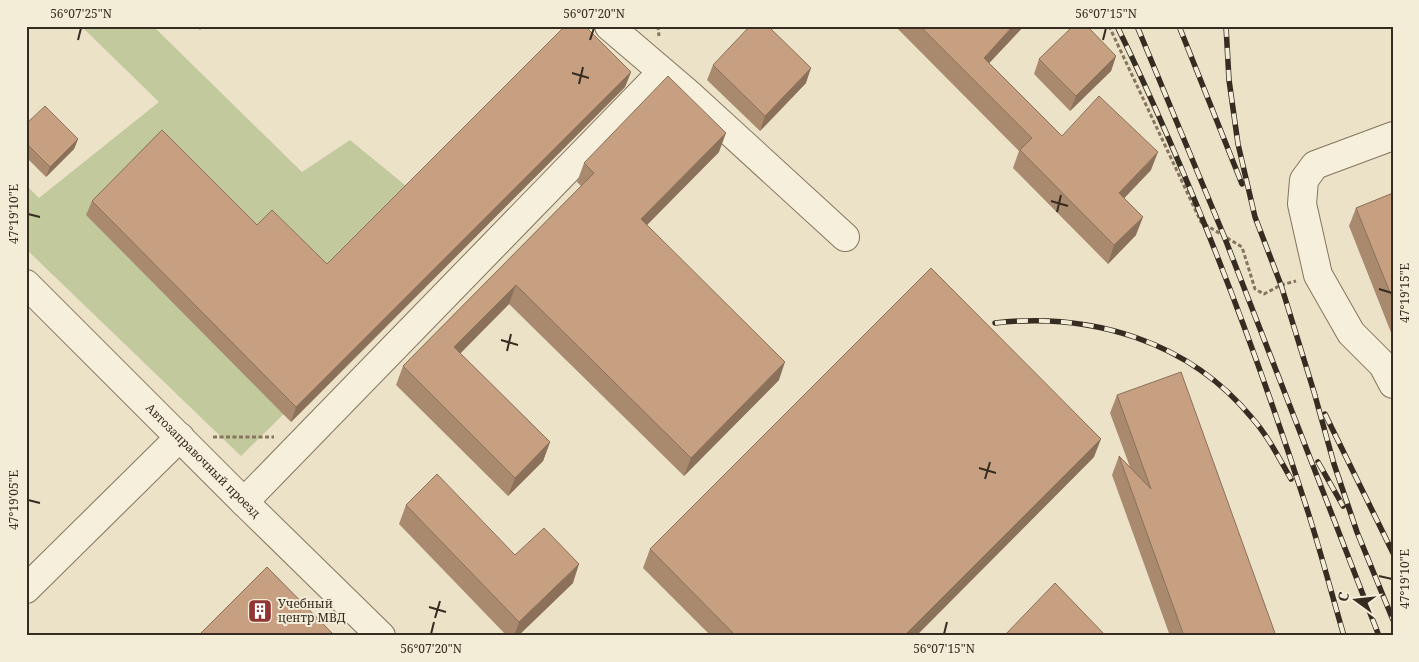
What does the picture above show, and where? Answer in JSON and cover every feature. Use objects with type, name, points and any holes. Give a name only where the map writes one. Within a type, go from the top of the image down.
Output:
[{"type":"street","points":[[609,26],[691,96],[845,237]]},
{"type":"street","points":[[244,502],[662,72]]},
{"type":"street","points":[[1389,370],[1351,333],[1318,275],[1302,204],[1304,180],[1314,165],[1393,136]]},
{"type":"street","name":"Автозаправочный проезд","points":[[26,284],[381,636]]},
{"type":"street","points":[[26,588],[180,437]]},
{"type":"path","points":[[1110,26],[1202,222],[1242,247],[1255,289],[1264,294],[1281,285],[1318,275]]},
{"type":"path","points":[[180,437],[307,438]]},
{"type":"green space","points":[[81,26],[153,26],[302,172],[350,140],[444,217],[620,84],[241,456],[26,249],[26,185],[39,198],[159,102]]},
{"type":"building","points":[[565,26],[585,26],[631,72],[296,407],[92,201],[162,130],[257,225],[272,210],[327,264]]},
{"type":"building","points":[[750,26],[768,26],[811,68],[765,116],[713,65]]},
{"type":"building","points":[[920,26],[1013,26],[984,58],[1062,136],[1099,96],[1158,152],[1119,193],[1143,217],[1114,245],[1020,150],[1032,138]]},
{"type":"building","points":[[1073,26],[1087,26],[1116,56],[1076,96],[1039,59]]},
{"type":"building","points":[[668,76],[726,133],[641,219],[785,362],[691,458],[516,285],[454,347],[550,442],[515,478],[403,366],[594,173],[584,163]]},
{"type":"building","points":[[45,106],[78,139],[50,167],[26,143],[26,124]]},
{"type":"building","points":[[1393,193],[1393,300],[1356,208]]},
{"type":"building","points":[[931,268],[1101,439],[904,636],[736,636],[650,549]]},
{"type":"building","points":[[1181,372],[1276,636],[1184,636],[1119,456],[1151,489],[1117,395]]},
{"type":"building","points":[[437,474],[515,555],[544,528],[579,564],[519,622],[406,505]]},
{"type":"building","points":[[267,567],[335,636],[198,636]]},
{"type":"building","points":[[1055,583],[1106,636],[1004,636]]},
{"type":"railway","points":[[1117,26],[1197,205],[1244,327],[1288,450],[1344,636]]},
{"type":"railway","points":[[1137,26],[1224,236],[1379,636]]},
{"type":"railway","points":[[1179,26],[1242,184]]},
{"type":"railway","points":[[1226,26],[1229,80],[1238,144],[1255,217],[1281,285],[1334,464],[1357,532],[1393,620]]},
{"type":"railway","points":[[995,323],[1067,322],[1102,328],[1136,338],[1168,351],[1199,369],[1227,391],[1263,432],[1291,479]]},
{"type":"railway","points":[[1325,414],[1393,553]]},
{"type":"railway","points":[[1318,462],[1343,506]]},
{"type":"place","name":"Учебный центр МВД","points":[[260,611]]}]
